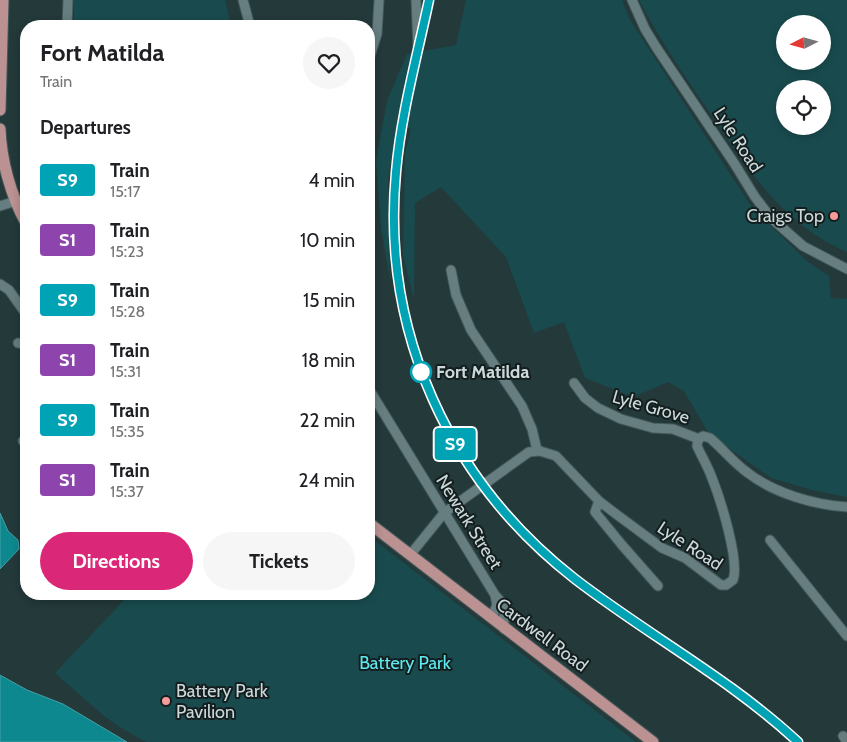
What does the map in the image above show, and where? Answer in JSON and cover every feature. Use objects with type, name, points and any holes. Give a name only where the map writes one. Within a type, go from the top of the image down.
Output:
[{"type":"main road","points":[[0,110],[2,0]]},
{"type":"main road","points":[[0,129],[5,163],[20,210]]},
{"type":"main road","name":"Cardwell Road","points":[[375,529],[653,742]]},
{"type":"street","points":[[67,20],[68,0]]},
{"type":"street","points":[[243,0],[248,20]]},
{"type":"street","points":[[375,40],[379,0]]},
{"type":"street","points":[[416,0],[418,47]]},
{"type":"street","name":"Lyle Road","points":[[632,0],[645,29],[656,47],[734,163],[755,198],[771,218],[802,246],[847,269]]},
{"type":"street","points":[[0,206],[16,201]]},
{"type":"street","points":[[410,555],[444,513],[530,452],[537,450],[532,429],[522,406],[471,330],[456,295],[451,270]]},
{"type":"street","points":[[0,284],[9,290],[20,306]]},
{"type":"street","name":"Lyle Grove","points":[[574,383],[585,398],[598,408],[621,419],[653,428],[674,429],[699,438]]},
{"type":"street","name":"Newark Street","points":[[375,399],[495,595],[504,605],[504,629]]},
{"type":"street","points":[[699,438],[703,436],[710,438],[747,472],[769,485],[810,501],[847,506]]},
{"type":"street","name":"Lyle Road","points":[[537,450],[556,456],[599,501],[647,538],[662,548],[685,558],[717,583],[726,586],[730,584],[735,575],[735,563],[724,515],[712,478],[697,446],[699,438]]},
{"type":"street","points":[[599,501],[596,512],[658,586]]},
{"type":"street","points":[[770,540],[847,636]]},
{"type":"street","name":"Newark Street","points":[[491,618],[497,606],[495,595]]},
{"type":"green space","points":[[74,0],[225,0],[230,20],[74,20]]},
{"type":"green space","points":[[466,0],[622,0],[630,20],[753,209],[807,261],[829,276],[831,298],[847,299],[847,497],[812,490],[771,478],[709,434],[684,391],[668,382],[633,397],[585,378],[564,322],[534,333],[506,257],[441,187],[415,203],[414,300],[403,254],[405,154],[411,129],[398,124],[388,178],[390,280],[381,227],[376,161],[387,101],[407,54],[456,45]]},
{"type":"green space","points":[[639,0],[847,0],[847,252],[803,226],[767,192],[736,152],[672,56]]},
{"type":"green space","name":"Battery Park","points":[[375,541],[636,742],[146,742],[104,716],[55,673],[124,600],[375,600]]},
{"type":"water","points":[[0,513],[8,531],[18,540],[19,549],[0,569]]},
{"type":"water","points":[[0,675],[27,690],[63,704],[127,742],[0,742]]},
{"type":"railway","points":[[403,128],[394,192],[395,256],[405,318],[424,378],[451,435],[485,488],[527,536],[575,579],[745,698],[798,742]]},
{"type":"train","name":"S9","points":[[429,0],[398,150],[394,224],[402,304],[422,374],[431,397],[457,448],[473,473],[499,507],[533,543],[558,566],[591,591],[741,694],[798,742]]},
{"type":"place","name":"Craigs Top","points":[[834,216]]},
{"type":"place","name":"Fort Matilda","points":[[421,372]]},
{"type":"place","name":"Battery Park Pavilion","points":[[166,701]]}]
